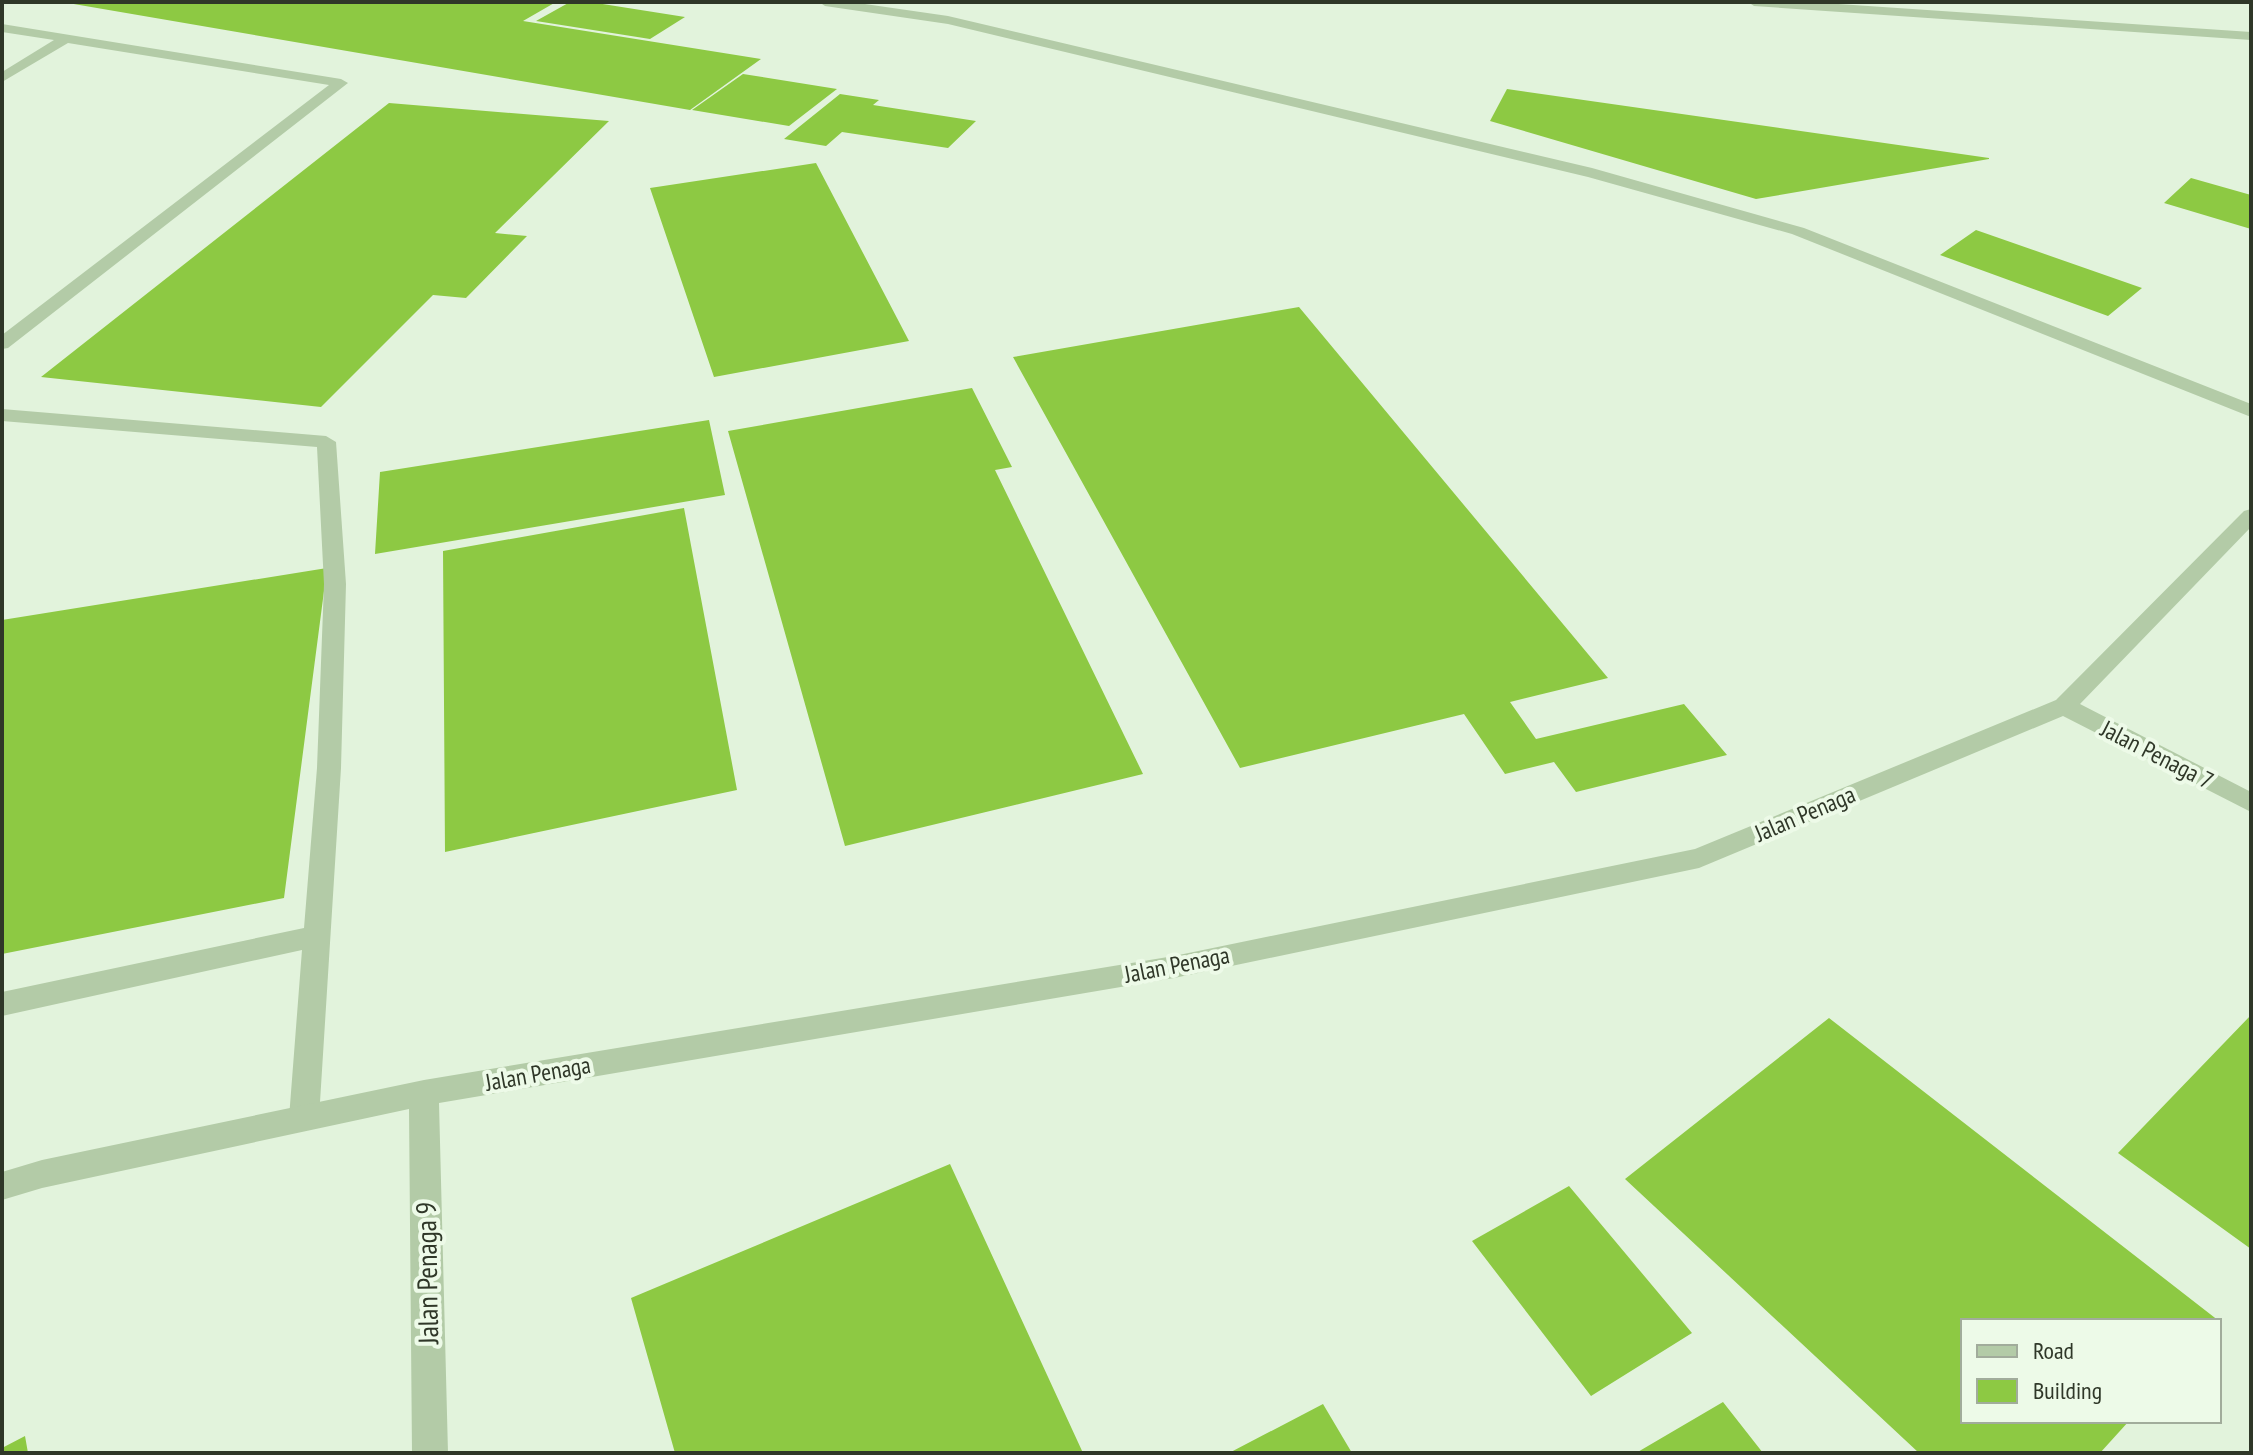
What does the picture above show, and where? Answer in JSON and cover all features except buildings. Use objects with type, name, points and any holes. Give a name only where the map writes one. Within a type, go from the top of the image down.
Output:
[{"type":"street","points":[[825,2],[948,20],[1592,173],[1737,212],[1798,231],[2251,411]]},
{"type":"street","points":[[1754,2],[2251,36]]},
{"type":"street","points":[[2,28],[341,83],[2,344]]},
{"type":"street","points":[[2,78],[67,38]]},
{"type":"street","points":[[2,415],[326,442],[335,584],[329,768],[304,1118]]},
{"type":"street","name":"Jalan Penaga","points":[[2,1186],[42,1174],[424,1093],[1174,967],[1699,858],[2064,706],[2251,515]]},
{"type":"street","name":"Jalan Penaga 7","points":[[2064,706],[2251,803]]},
{"type":"street","points":[[2,1004],[317,936]]},
{"type":"street","name":"Jalan Penaga 9","points":[[424,1093],[430,1453]]}]
